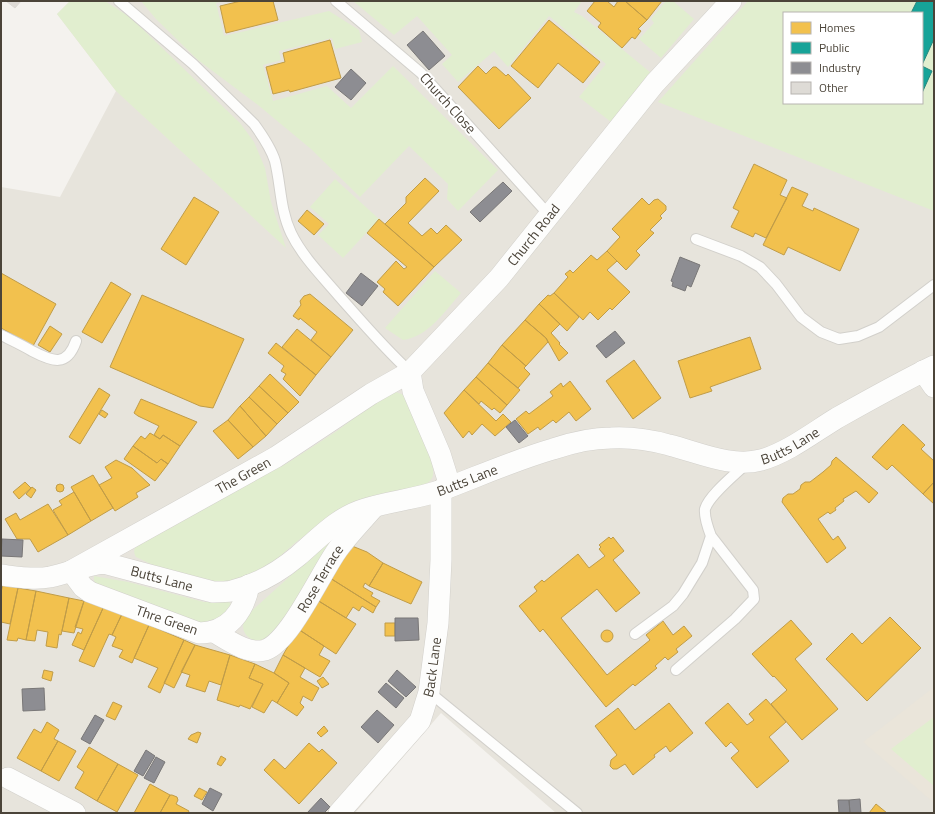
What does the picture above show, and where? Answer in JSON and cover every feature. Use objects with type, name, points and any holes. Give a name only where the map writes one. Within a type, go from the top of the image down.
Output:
[{"type":"street","name":"Church Road","points":[[410,372],[499,278],[655,83],[731,1]]},
{"type":"street","points":[[410,372],[413,391],[440,454],[445,488]]},
{"type":"street","name":"The Green","points":[[71,571],[276,457],[371,394],[410,372]]},
{"type":"street","name":"Butts Lane","points":[[1,575],[36,579],[49,577],[93,564],[104,563],[213,592],[231,591],[248,585],[284,566],[339,521],[352,514],[374,506],[445,488],[530,455],[575,442],[610,438],[647,440],[668,444],[729,461],[748,463],[763,460],[792,446],[836,419],[930,375]]},
{"type":"street","name":"Back Lane","points":[[339,813],[420,721],[429,692],[438,623],[445,488]]},
{"type":"street","name":"Rose Terrace","points":[[214,632],[246,648],[257,651],[265,650],[275,644],[284,635],[294,620],[338,549],[374,506]]},
{"type":"street","name":"Thre Green","points":[[71,571],[83,587],[90,592],[199,633],[214,632],[227,625],[236,616],[247,596],[248,585]]},
{"type":"street","points":[[8,778],[75,813]]},
{"type":"lane","points":[[120,1],[193,64],[254,124],[262,135],[275,161],[280,194],[291,234],[303,253],[327,282],[387,350],[410,372]]},
{"type":"lane","name":"Church Close","points":[[336,1],[421,73],[549,215]]},
{"type":"lane","points":[[696,239],[741,256],[760,266],[802,317],[821,332],[839,339],[858,336],[879,326],[934,285]]},
{"type":"lane","points":[[1,335],[43,357],[54,360],[62,360],[67,356],[73,350],[76,341]]},
{"type":"lane","points":[[676,670],[735,619],[754,599],[753,590],[711,536],[705,510],[710,498],[748,463]]},
{"type":"lane","points":[[635,634],[673,606],[702,563],[711,536]]},
{"type":"lane","points":[[429,692],[577,813]]},
{"type":"shaded area","points":[[70,1],[934,1],[934,813],[556,813],[441,713],[355,813],[1,813],[1,187],[60,197],[116,91],[57,14]]},
{"type":"shaded area","points":[[934,687],[934,803],[863,742]]},
{"type":"green space","points":[[70,1],[105,1],[131,18],[240,123],[254,142],[265,168],[271,202],[286,248],[116,91],[57,14]]},
{"type":"green space","points":[[141,1],[224,1],[216,3],[224,36],[329,11],[359,30],[362,42],[335,49],[332,38],[279,51],[281,60],[263,65],[273,101],[327,86],[351,108],[393,66],[498,170],[458,211],[447,199],[448,184],[409,146],[360,197],[311,149],[258,105],[198,60],[156,19]]},
{"type":"green space","points":[[353,1],[582,1],[574,12],[582,16],[651,73],[611,122],[579,97],[606,64],[549,16],[508,67],[494,51],[458,82],[442,64],[452,55],[417,16],[394,35]]},
{"type":"green space","points":[[666,1],[673,1],[694,19],[661,58],[639,39],[654,23],[651,19]]},
{"type":"green space","points":[[748,1],[934,1],[934,211],[658,102]]},
{"type":"green space","points":[[335,179],[379,219],[343,258],[318,235],[329,224],[310,207]]},
{"type":"green space","points":[[435,271],[461,293],[428,329],[412,338],[403,340],[385,328]]},
{"type":"green space","points":[[396,392],[409,397],[425,438],[432,462],[433,472],[432,478],[426,484],[349,504],[296,542],[269,566],[239,580],[210,583],[170,573],[136,557],[134,554],[137,545],[289,462],[337,431],[384,395]]},
{"type":"green space","points":[[342,529],[276,632],[259,642],[247,636],[243,626],[245,617]]},
{"type":"green space","points":[[94,576],[128,582],[204,602],[227,601],[232,607],[228,614],[198,626],[98,586],[94,581]]},
{"type":"green space","points":[[934,717],[934,786],[891,749]]},
{"type":"building: Homes","points":[[241,1],[273,1],[278,20],[226,33],[220,6]]},
{"type":"building: Homes","points":[[595,1],[607,1],[614,7],[618,1],[625,1],[647,20],[638,29],[641,31],[635,39],[632,37],[622,48],[598,27],[601,23],[587,11]]},
{"type":"building: Homes","points":[[625,1],[662,1],[647,20]]},
{"type":"building: Homes","points":[[549,20],[600,62],[583,83],[558,63],[538,88],[511,66]]},
{"type":"building: Homes","points":[[330,40],[341,78],[290,92],[289,90],[273,94],[266,67],[285,62],[283,53]]},
{"type":"building: Homes","points":[[478,66],[486,74],[493,67],[496,67],[506,76],[508,74],[531,98],[499,129],[458,87]]},
{"type":"building: Homes","points":[[754,164],[787,180],[780,195],[787,198],[766,238],[755,233],[753,237],[731,227],[739,211],[733,208]]},
{"type":"building: Homes","points":[[425,178],[439,191],[408,223],[422,236],[431,228],[437,234],[446,225],[462,240],[434,267],[385,224],[406,203],[406,197]]},
{"type":"building: Homes","points":[[792,187],[808,194],[802,206],[813,211],[814,208],[859,229],[840,271],[788,247],[784,255],[763,245]]},
{"type":"building: Homes","points":[[194,197],[219,212],[186,265],[161,249]]},
{"type":"building: Homes","points":[[642,198],[649,205],[654,200],[658,199],[666,206],[666,210],[660,216],[662,218],[650,230],[654,233],[636,251],[640,255],[626,270],[607,251],[620,237],[612,229]]},
{"type":"building: Homes","points":[[307,210],[324,224],[314,235],[298,221]]},
{"type":"building: Homes","points":[[379,219],[434,267],[398,306],[383,292],[385,289],[377,282],[396,261],[404,269],[407,267],[367,233]]},
{"type":"building: Homes","points":[[607,251],[617,261],[607,270],[630,292],[612,310],[610,308],[598,320],[590,312],[583,320],[554,293],[568,277],[565,274],[570,270],[573,273],[591,255],[597,260]]},
{"type":"building: Homes","points":[[1,273],[56,304],[33,346],[1,328]]},
{"type":"building: Homes","points":[[111,282],[131,294],[102,343],[82,332]]},
{"type":"building: Homes","points":[[554,293],[579,317],[567,331],[539,304],[548,295],[550,296]]},
{"type":"building: Homes","points":[[310,294],[353,330],[331,357],[311,340],[317,332],[300,318],[299,320],[293,316],[301,305],[300,301],[304,296]]},
{"type":"building: Homes","points":[[142,295],[244,339],[213,408],[200,406],[110,367]]},
{"type":"building: Homes","points":[[539,304],[560,324],[551,333],[568,353],[559,361],[546,338],[525,320]]},
{"type":"building: Homes","points":[[525,320],[546,338],[548,342],[526,366],[502,345]]},
{"type":"building: Homes","points":[[50,326],[62,334],[50,352],[38,345]]},
{"type":"building: Homes","points":[[297,329],[331,357],[316,375],[282,347]]},
{"type":"building: Homes","points":[[750,337],[761,369],[710,387],[712,391],[690,398],[678,361]]},
{"type":"building: Homes","points":[[276,343],[316,375],[300,396],[283,379],[286,374],[281,371],[284,366],[268,353]]},
{"type":"building: Homes","points":[[502,345],[526,366],[524,368],[530,374],[518,388],[488,363]]},
{"type":"building: Homes","points":[[634,360],[661,398],[633,419],[606,381]]},
{"type":"building: Homes","points":[[488,363],[520,390],[507,405],[476,377]]},
{"type":"building: Homes","points":[[270,374],[299,402],[288,413],[259,386]]},
{"type":"building: Homes","points":[[476,377],[507,405],[500,413],[494,408],[492,410],[481,401],[479,404],[464,390]]},
{"type":"building: Homes","points":[[570,381],[591,409],[576,421],[569,412],[556,423],[553,420],[540,430],[538,427],[528,434],[516,419],[526,411],[529,414],[553,396],[550,392],[561,383],[563,387]]},
{"type":"building: Homes","points":[[259,386],[288,413],[277,424],[249,397]]},
{"type":"building: Homes","points":[[99,388],[110,395],[80,444],[69,437]]},
{"type":"building: Homes","points":[[464,390],[496,421],[503,414],[511,422],[495,436],[482,424],[472,435],[469,431],[463,438],[444,413]]},
{"type":"building: Homes","points":[[249,397],[277,424],[266,436],[240,406]]},
{"type":"building: Homes","points":[[141,399],[197,422],[180,446],[163,435],[160,439],[154,435],[159,426],[134,413]]},
{"type":"building: Homes","points":[[240,406],[266,436],[253,447],[228,420]]},
{"type":"building: Homes","points":[[102,410],[108,414],[105,418],[99,414]]},
{"type":"building: Homes","points":[[228,420],[253,447],[238,459],[213,431]]},
{"type":"building: Homes","points":[[903,424],[925,445],[921,449],[934,461],[934,482],[923,494],[892,465],[887,470],[872,457]]},
{"type":"building: Homes","points":[[150,433],[160,439],[163,435],[180,446],[168,464],[161,459],[157,463],[133,446],[141,436],[145,439]]},
{"type":"building: Homes","points":[[133,446],[157,463],[161,459],[168,464],[155,481],[124,459]]},
{"type":"building: Homes","points":[[836,457],[878,493],[869,503],[856,491],[843,499],[844,501],[835,508],[836,510],[830,514],[828,512],[818,519],[833,540],[838,536],[846,548],[827,563],[782,502],[783,498],[788,494],[793,494],[800,489],[801,485],[805,482],[810,482],[823,472],[831,465],[832,461]]},
{"type":"building: Homes","points":[[116,460],[132,468],[150,485],[136,493],[138,497],[115,511],[99,485],[112,478],[105,467]]},
{"type":"building: Homes","points":[[93,475],[113,508],[91,521],[71,487]]},
{"type":"building: Homes","points":[[25,482],[31,488],[19,499],[13,492]]},
{"type":"building: Homes","points":[[934,482],[934,504],[923,494]]},
{"type":"building: Homes","points":[[58,484],[62,484],[64,488],[62,492],[58,492],[56,490],[56,486]]},
{"type":"building: Homes","points":[[32,487],[36,490],[31,498],[26,494]]},
{"type":"building: Homes","points":[[74,492],[91,521],[68,535],[53,510],[62,505],[59,501]]},
{"type":"building: Homes","points":[[48,504],[68,535],[38,552],[30,539],[17,539],[5,519],[16,513],[20,520]]},
{"type":"building: Homes","points":[[609,537],[611,539],[613,537],[624,551],[613,560],[640,593],[616,612],[597,589],[561,618],[607,675],[650,640],[646,635],[663,621],[673,635],[684,626],[692,636],[676,649],[678,652],[668,660],[665,657],[655,666],[657,668],[635,686],[633,684],[606,707],[543,629],[540,632],[519,606],[537,591],[534,587],[542,580],[544,582],[578,554],[589,568],[605,556],[599,549],[601,547],[599,545]]},
{"type":"building: Homes","points":[[352,546],[367,552],[383,563],[369,586],[365,583],[363,587],[373,593],[371,596],[380,601],[376,607],[330,578]]},
{"type":"building: Homes","points":[[383,563],[422,582],[411,604],[369,586]]},
{"type":"building: Homes","points":[[330,578],[376,607],[373,613],[362,606],[359,611],[353,607],[346,618],[317,600]]},
{"type":"building: Homes","points":[[3,584],[18,588],[10,624],[1,622],[1,592]]},
{"type":"building: Homes","points":[[18,588],[36,591],[26,640],[18,638],[17,641],[7,640]]},
{"type":"building: Homes","points":[[36,591],[69,598],[61,635],[59,634],[57,648],[46,646],[48,632],[37,630],[35,641],[26,640]]},
{"type":"building: Homes","points":[[69,598],[84,601],[74,633],[62,631]]},
{"type":"building: Homes","points":[[317,600],[356,624],[336,654],[298,629]]},
{"type":"building: Homes","points":[[84,601],[104,606],[84,650],[72,645],[78,632],[81,634],[83,629],[75,627]]},
{"type":"building: Homes","points":[[104,606],[122,614],[112,635],[109,634],[94,667],[79,661]]},
{"type":"building: Homes","points":[[122,614],[149,625],[132,663],[119,657],[123,650],[112,646],[116,637],[112,635]]},
{"type":"building: Homes","points":[[890,617],[921,648],[867,701],[826,659],[852,633],[862,644]]},
{"type":"building: Homes","points":[[791,620],[812,644],[795,659],[838,709],[802,740],[771,704],[787,690],[752,654]]},
{"type":"building: Homes","points":[[385,623],[395,623],[395,636],[385,636]]},
{"type":"building: Homes","points":[[149,625],[184,640],[160,693],[148,687],[158,668],[134,658]]},
{"type":"building: Homes","points":[[298,629],[324,646],[319,655],[330,661],[320,677],[283,655]]},
{"type":"building: Homes","points":[[607,630],[611,632],[613,636],[611,640],[607,642],[603,640],[601,636],[603,632]]},
{"type":"building: Homes","points":[[184,640],[195,645],[174,688],[164,683]]},
{"type":"building: Homes","points":[[195,645],[230,655],[221,685],[209,681],[205,692],[186,686],[190,675],[181,672]]},
{"type":"building: Homes","points":[[230,655],[255,664],[249,678],[263,684],[250,709],[240,705],[239,707],[217,700]]},
{"type":"building: Homes","points":[[283,655],[305,668],[300,677],[319,688],[312,701],[303,696],[300,703],[304,707],[297,716],[277,703],[289,683],[274,673]]},
{"type":"building: Homes","points":[[255,664],[274,673],[289,683],[277,703],[272,700],[264,713],[252,707],[263,684],[249,678]]},
{"type":"building: Homes","points":[[44,670],[53,672],[51,681],[42,678]]},
{"type":"building: Homes","points":[[323,677],[329,684],[322,688],[317,681]]},
{"type":"building: Homes","points":[[766,699],[786,722],[769,737],[789,761],[757,788],[731,758],[739,751],[731,742],[726,747],[705,723],[728,703],[747,725],[754,720],[749,714]]},
{"type":"building: Homes","points":[[113,702],[122,706],[115,720],[106,716]]},
{"type":"building: Homes","points":[[669,703],[693,733],[670,752],[666,746],[633,775],[625,764],[617,769],[613,769],[610,766],[611,760],[617,755],[595,726],[618,708],[635,730]]},
{"type":"building: Homes","points":[[47,722],[59,730],[54,739],[58,741],[41,771],[17,758],[34,729],[41,733]]},
{"type":"building: Homes","points":[[324,726],[328,731],[321,737],[317,733]]},
{"type":"building: Homes","points":[[198,732],[201,733],[197,743],[188,739],[191,735]]},
{"type":"building: Homes","points":[[58,741],[76,751],[59,781],[41,771]]},
{"type":"building: Homes","points":[[309,743],[319,752],[322,749],[337,763],[299,804],[264,770],[274,759],[285,769]]},
{"type":"building: Homes","points":[[89,747],[118,764],[97,801],[75,788],[84,772],[77,767]]},
{"type":"building: Homes","points":[[221,756],[226,759],[221,766],[217,764]]},
{"type":"building: Homes","points":[[118,764],[138,775],[117,812],[97,801]]},
{"type":"building: Homes","points":[[150,784],[170,795],[160,813],[134,813]]},
{"type":"building: Homes","points":[[199,788],[207,792],[202,800],[194,796]]},
{"type":"building: Homes","points":[[170,795],[177,797],[178,800],[176,804],[189,811],[188,813],[160,813]]},
{"type":"building: Homes","points":[[876,804],[887,813],[869,813]]},
{"type":"building: Public","points":[[917,1],[934,1],[934,39],[923,63],[923,12],[912,12]]},
{"type":"building: Public","points":[[923,66],[932,71],[923,91]]},
{"type":"building: Industry","points":[[423,31],[445,56],[429,70],[407,45]]},
{"type":"building: Industry","points":[[351,69],[366,83],[351,100],[335,87]]},
{"type":"building: Industry","points":[[503,182],[512,191],[480,222],[470,212]]},
{"type":"building: Industry","points":[[680,257],[700,265],[691,287],[687,285],[685,291],[672,286],[673,282],[671,281]]},
{"type":"building: Industry","points":[[361,273],[378,286],[362,306],[346,293]]},
{"type":"building: Industry","points":[[615,331],[625,343],[606,358],[596,346]]},
{"type":"building: Industry","points":[[515,420],[528,436],[519,443],[506,427]]},
{"type":"building: Industry","points":[[2,539],[23,540],[22,557],[1,556]]},
{"type":"building: Industry","points":[[395,618],[418,618],[419,640],[395,641]]},
{"type":"building: Industry","points":[[397,670],[416,687],[406,697],[388,681]]},
{"type":"building: Industry","points":[[386,683],[404,698],[396,708],[378,692]]},
{"type":"building: Industry","points":[[44,688],[45,710],[23,711],[22,689]]},
{"type":"building: Industry","points":[[377,710],[394,725],[378,743],[361,727]]},
{"type":"building: Industry","points":[[95,715],[104,720],[90,744],[81,739]]},
{"type":"building: Industry","points":[[146,750],[155,756],[143,776],[134,771]]},
{"type":"building: Industry","points":[[156,757],[165,762],[154,783],[144,778]]},
{"type":"building: Industry","points":[[210,788],[222,794],[213,811],[202,804]]},
{"type":"building: Industry","points":[[321,798],[330,807],[324,813],[307,813]]},
{"type":"building: Industry","points":[[860,799],[861,813],[850,813],[849,800]]},
{"type":"building: Industry","points":[[838,800],[849,800],[850,813],[839,813]]},
{"type":"building: Other","points":[[6,1],[21,1],[15,8]]}]
